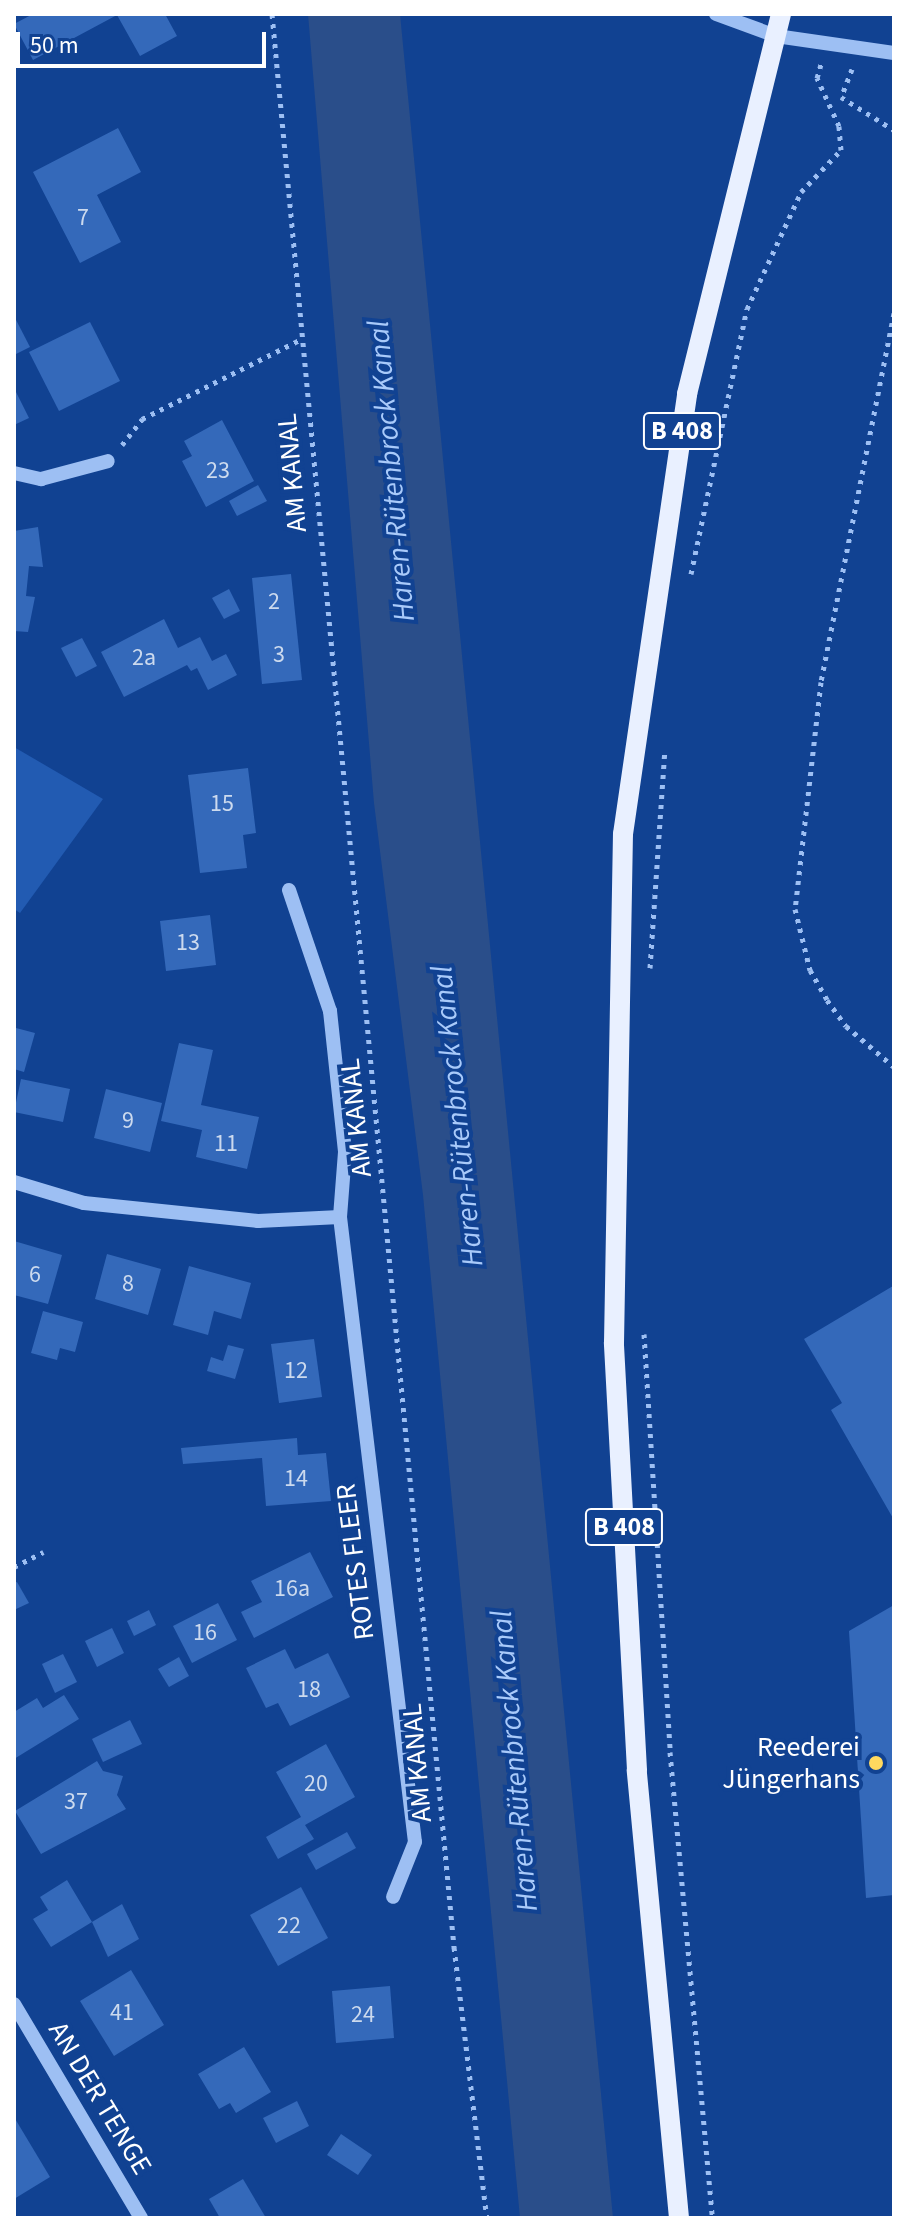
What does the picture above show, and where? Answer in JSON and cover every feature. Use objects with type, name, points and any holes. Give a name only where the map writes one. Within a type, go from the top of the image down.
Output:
[{"type":"main road","name":"B 408","points":[[679,2218],[637,1770],[614,1343],[623,834],[687,394],[781,14]]},
{"type":"street","points":[[716,14],[776,36],[894,53]]},
{"type":"street","points":[[14,473],[41,479],[108,461]]},
{"type":"street","name":"ROTES FLEER","points":[[289,890],[330,1011],[345,1152],[340,1217],[415,1842],[393,1897]]},
{"type":"street","points":[[14,1182],[84,1203],[258,1221],[340,1217]]},
{"type":"street","name":"AN DER TENGE","points":[[14,2004],[141,2218]]},
{"type":"path","name":"AM KANAL","points":[[272,14],[452,1931],[487,2218]]},
{"type":"path","points":[[688,586],[747,309],[801,192],[841,150],[839,126],[817,78],[826,44]]},
{"type":"path","points":[[841,97],[894,130]]},
{"type":"path","points":[[894,313],[821,682],[795,909],[810,970],[827,1000],[846,1026],[894,1067]]},
{"type":"path","points":[[108,461],[142,419],[302,339]]},
{"type":"path","points":[[650,976],[666,738]]},
{"type":"path","points":[[643,1323],[670,1752],[712,2218]]},
{"type":"path","points":[[14,1567],[43,1552]]},
{"type":"shaded area","points":[[14,747],[103,799],[20,913],[14,909]]},
{"type":"water","name":"Haren-Rütenbrock Kanal","points":[[308,14],[400,14],[613,2218],[520,2218],[423,1195],[374,803]]},
{"type":"building","points":[[33,14],[165,14],[177,36],[140,56],[117,15],[33,60],[14,24]]},
{"type":"building","points":[[118,128],[141,172],[97,195],[121,242],[80,263],[33,172]]},
{"type":"building","points":[[14,316],[30,347],[14,355]]},
{"type":"building","points":[[90,322],[120,381],[59,411],[29,352]]},
{"type":"building","points":[[14,388],[29,418],[14,425]]},
{"type":"building","points":[[222,420],[254,481],[206,507],[182,461],[192,456],[184,441]]},
{"type":"building","points":[[258,485],[267,501],[237,516],[229,501]]},
{"type":"building","points":[[38,527],[43,567],[29,566],[26,596],[35,597],[28,632],[14,631],[14,531]]},
{"type":"building","points":[[291,574],[302,680],[262,684],[252,578]]},
{"type":"building","points":[[229,589],[240,611],[224,619],[212,598]]},
{"type":"building","points":[[164,619],[178,648],[200,637],[212,661],[226,654],[237,675],[208,690],[197,668],[191,671],[187,665],[124,697],[101,652]]},
{"type":"building","points":[[82,638],[97,666],[76,677],[61,648]]},
{"type":"building","points":[[248,768],[256,833],[243,835],[247,868],[200,873],[188,775]]},
{"type":"building","points":[[210,915],[216,965],[166,971],[160,921]]},
{"type":"building","points":[[16,1028],[35,1033],[24,1072],[14,1069]]},
{"type":"building","points":[[179,1043],[213,1050],[201,1105],[259,1117],[247,1169],[196,1157],[202,1130],[161,1121]]},
{"type":"building","points":[[21,1079],[70,1089],[63,1122],[14,1112]]},
{"type":"building","points":[[106,1089],[162,1103],[150,1152],[94,1138]]},
{"type":"building","points":[[14,1241],[62,1255],[48,1304],[14,1295]]},
{"type":"building","points":[[107,1254],[161,1269],[148,1315],[95,1299]]},
{"type":"building","points":[[189,1266],[251,1283],[241,1319],[214,1311],[208,1335],[173,1325]]},
{"type":"building","points":[[893,1286],[894,1520],[831,1410],[842,1403],[804,1339]]},
{"type":"building","points":[[43,1311],[83,1322],[75,1352],[60,1348],[57,1360],[31,1353]]},
{"type":"building","points":[[314,1339],[322,1397],[279,1403],[271,1344]]},
{"type":"building","points":[[228,1345],[244,1349],[235,1379],[207,1371],[211,1357],[223,1361]]},
{"type":"building","points":[[297,1438],[298,1455],[326,1453],[331,1501],[266,1506],[262,1458],[183,1464],[181,1448]]},
{"type":"building","points":[[310,1552],[333,1597],[254,1638],[241,1612],[262,1602],[251,1581]]},
{"type":"building","points":[[17,1582],[29,1603],[14,1610],[14,1583]]},
{"type":"building","points":[[218,1603],[237,1640],[192,1663],[173,1626]]},
{"type":"building","name":"Reederei Jüngerhans","points":[[894,1605],[894,1895],[866,1898],[849,1631]]},
{"type":"building","points":[[149,1610],[156,1625],[134,1636],[127,1621]]},
{"type":"building","points":[[112,1628],[124,1653],[97,1667],[85,1641]]},
{"type":"building","points":[[285,1649],[295,1669],[328,1653],[350,1697],[290,1726],[278,1703],[266,1708],[246,1668]]},
{"type":"building","points":[[63,1654],[77,1682],[55,1693],[42,1664]]},
{"type":"building","points":[[179,1657],[189,1676],[169,1687],[158,1669]]},
{"type":"building","points":[[64,1695],[79,1719],[14,1759],[14,1712],[37,1698],[43,1708]]},
{"type":"building","points":[[130,1720],[142,1744],[103,1762],[92,1739]]},
{"type":"building","points":[[326,1744],[355,1797],[305,1825],[314,1839],[278,1859],[266,1837],[301,1817],[276,1772]]},
{"type":"building","points":[[97,1761],[103,1771],[123,1776],[117,1795],[126,1809],[41,1854],[15,1811]]},
{"type":"building","points":[[347,1832],[356,1848],[316,1870],[307,1854]]},
{"type":"building","points":[[67,1880],[92,1922],[51,1947],[33,1919],[48,1910],[40,1897]]},
{"type":"building","points":[[301,1887],[328,1938],[278,1966],[250,1915]]},
{"type":"building","points":[[122,1904],[139,1939],[108,1957],[92,1922]]},
{"type":"building","points":[[131,1970],[164,2025],[114,2056],[80,2001]]},
{"type":"building","points":[[390,1986],[394,2038],[336,2043],[332,1991]]},
{"type":"building","points":[[244,2047],[271,2092],[236,2113],[230,2103],[219,2109],[198,2074]]},
{"type":"building","points":[[297,2101],[309,2126],[276,2143],[263,2118]]},
{"type":"building","points":[[14,2117],[50,2177],[14,2199]]},
{"type":"building","points":[[341,2134],[372,2155],[358,2175],[327,2155]]},
{"type":"building","points":[[243,2179],[266,2218],[220,2218],[209,2199]]},
{"type":"place","name":"Reederei Jüngerhans","points":[[876,1763]]}]
